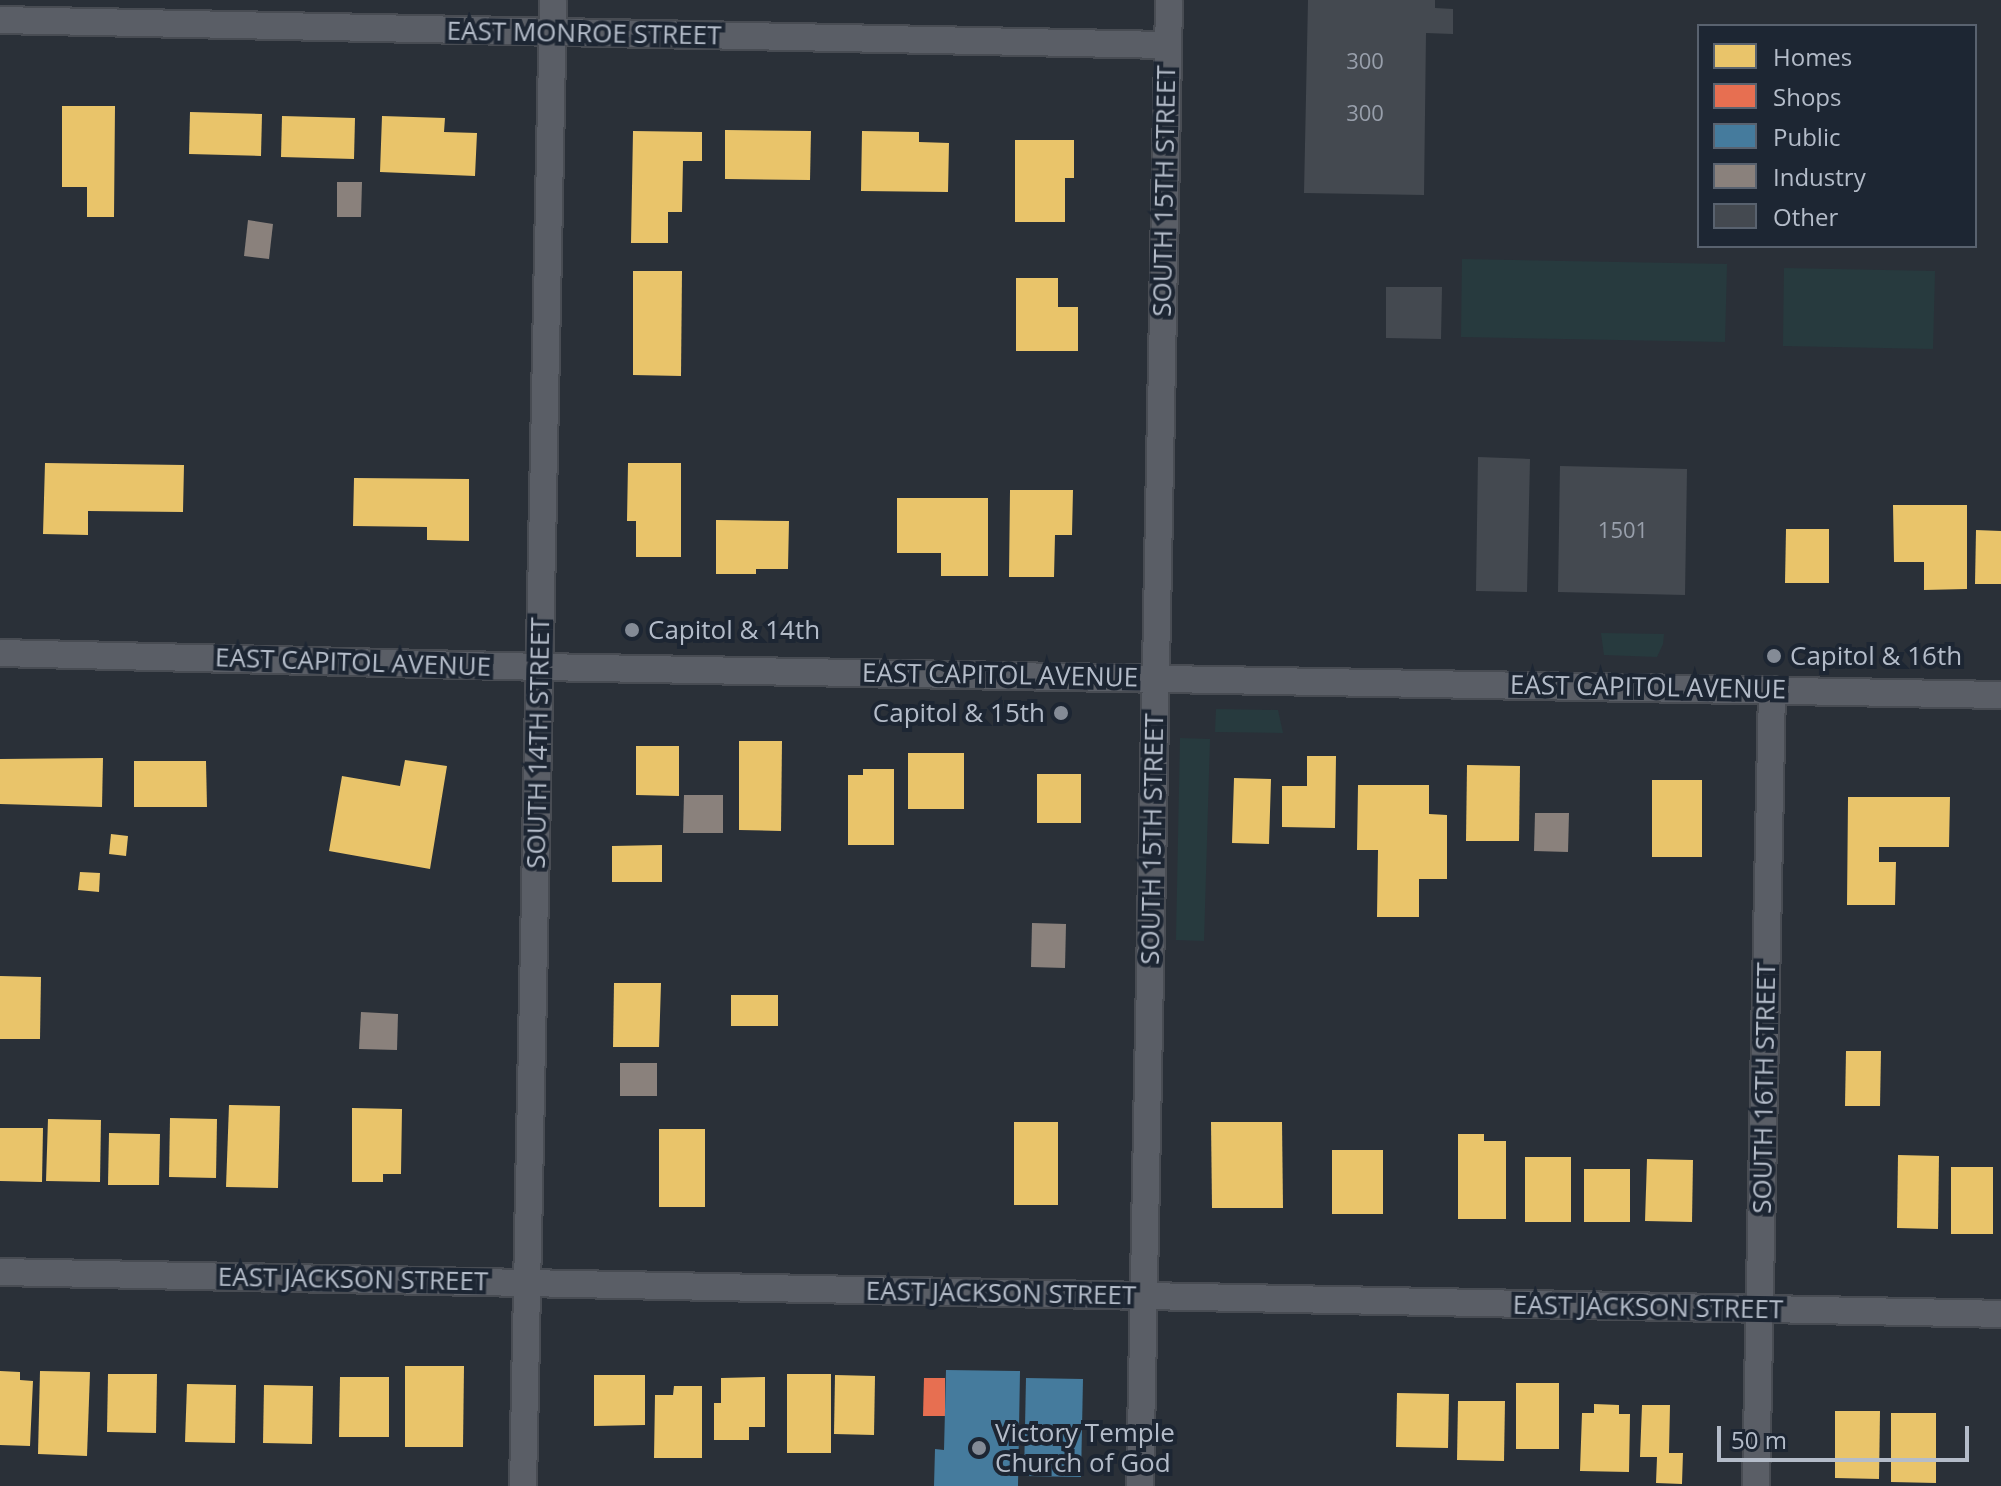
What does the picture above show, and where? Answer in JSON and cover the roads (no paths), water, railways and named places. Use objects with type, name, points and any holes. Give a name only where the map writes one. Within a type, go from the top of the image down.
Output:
[{"type":"street","name":"SOUTH 14TH STREET","points":[[523,1486],[553,0]]},
{"type":"street","name":"SOUTH 15TH STREET","points":[[1140,1486],[1169,0]]},
{"type":"street","name":"EAST MONROE STREET","points":[[0,20],[1167,45]]},
{"type":"street","name":"EAST CAPITOL AVENUE","points":[[0,653],[541,667],[2001,695]]},
{"type":"street","name":"SOUTH 16TH STREET","points":[[1756,1486],[1772,690]]},
{"type":"street","name":"EAST JACKSON STREET","points":[[0,1272],[2001,1314]]},
{"type":"place","name":"Capitol & 14th","points":[[632,630]]},
{"type":"place","name":"Capitol & 16th","points":[[1774,656]]},
{"type":"place","name":"Capitol & 15th","points":[[1061,713]]},
{"type":"place","name":"Victory Temple Church of God","points":[[979,1448]]}]
